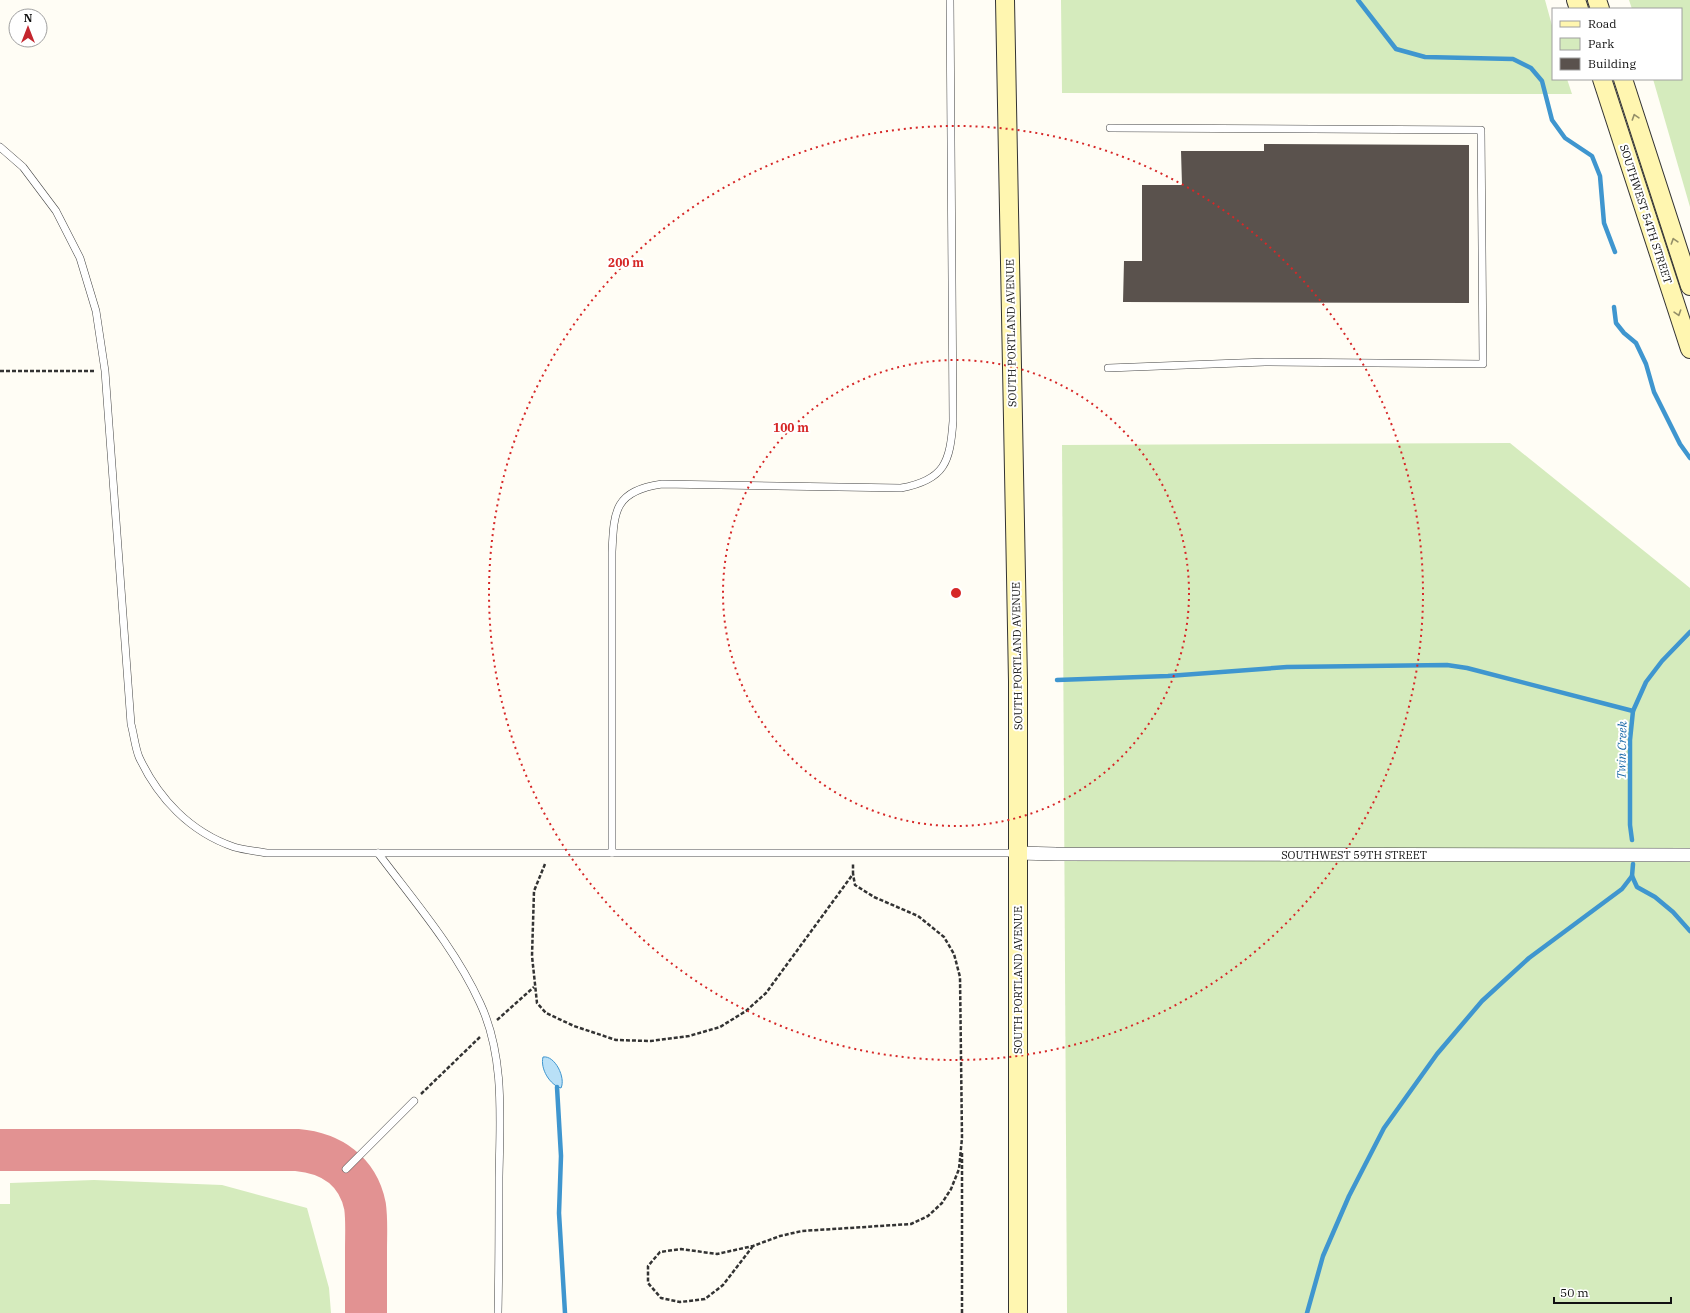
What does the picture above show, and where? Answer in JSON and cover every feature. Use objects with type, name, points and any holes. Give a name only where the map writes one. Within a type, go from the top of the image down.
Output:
[{"type":"main road","name":"SOUTH PORTLAND AVENUE","points":[[1005,0],[1018,673],[1018,1313]]},
{"type":"main road","name":"SOUTHWEST 54TH STREET","points":[[1602,80],[1690,348]]},
{"type":"main road","name":"SOUTHWEST 54TH STREET","points":[[1623,80],[1690,286]]},
{"type":"street","name":"SOUTHWEST 59TH STREET","points":[[1018,853],[1690,855]]},
{"type":"lane","points":[[612,853],[612,552],[614,517],[619,505],[627,496],[636,491],[649,486],[662,484],[901,488],[920,484],[933,476],[943,467],[948,455],[953,421],[950,0]]},
{"type":"lane","points":[[1108,368],[1265,362],[1483,364],[1482,130],[1110,128]]},
{"type":"lane","points":[[0,147],[23,167],[56,211],[80,258],[96,311],[105,371],[131,724],[139,755],[154,786],[172,807],[191,825],[234,847],[267,852],[853,854],[1018,853]]},
{"type":"lane","points":[[378,853],[441,937],[464,972],[481,1004],[489,1027],[497,1065],[500,1115],[498,1313]]},
{"type":"lane","points":[[346,1169],[414,1101]]},
{"type":"path","points":[[0,371],[105,371]]},
{"type":"path","points":[[556,853],[543,866],[534,891],[532,956],[534,987],[537,1003],[546,1013],[574,1026],[616,1040],[651,1041],[681,1037],[720,1027],[746,1011],[766,993],[853,874]]},
{"type":"path","points":[[853,854],[853,874],[855,885],[874,897],[918,916],[931,925],[944,937],[954,954],[960,977],[962,1313]]},
{"type":"path","points":[[414,1101],[489,1027],[534,987]]},
{"type":"path","points":[[753,1246],[722,1285],[705,1299],[680,1302],[661,1298],[648,1283],[648,1266],[660,1252],[681,1249],[717,1254],[753,1246],[780,1236],[802,1231],[891,1227],[911,1224],[928,1216],[942,1203],[951,1189],[959,1168],[962,1138]]},
{"type":"green space","points":[[1061,0],[1545,0],[1552,25],[1552,80],[1567,80],[1572,94],[1062,93]]},
{"type":"green space","points":[[1629,0],[1690,0],[1690,207],[1653,80],[1682,80],[1682,8],[1632,8]]},
{"type":"green space","points":[[1510,443],[1690,588],[1690,1313],[1067,1313],[1062,445]]},
{"type":"green space","points":[[94,1180],[222,1185],[307,1208],[329,1288],[331,1313],[0,1313],[0,1204],[10,1204],[10,1183]]},
{"type":"water","points":[[543,1057],[547,1057],[552,1060],[561,1073],[561,1088],[553,1084],[544,1071],[542,1062]]},
{"type":"building","points":[[1264,144],[1469,145],[1469,303],[1123,302],[1124,261],[1142,261],[1142,185],[1182,185],[1181,151],[1264,151]]},
{"type":"waterway","points":[[1358,0],[1396,49],[1425,57],[1513,59],[1531,68],[1542,81],[1552,120],[1565,138],[1592,156],[1600,176],[1604,223],[1615,252]]},
{"type":"waterway","points":[[1614,307],[1616,323],[1624,333],[1636,343],[1646,364],[1654,392],[1680,444],[1690,458]]},
{"type":"waterway","name":"Twin Creek","points":[[1632,840],[1630,825],[1630,740],[1633,711],[1646,682],[1662,661],[1690,632]]},
{"type":"waterway","points":[[1057,680],[1168,676],[1287,667],[1447,665],[1467,668],[1633,711]]},
{"type":"waterway","name":"Twin Creek","points":[[1633,864],[1632,876],[1637,887],[1655,897],[1673,912],[1690,931]]},
{"type":"waterway","points":[[1307,1313],[1323,1256],[1349,1196],[1384,1128],[1437,1054],[1482,1001],[1529,958],[1622,889],[1632,876]]},
{"type":"waterway","points":[[557,1087],[561,1156],[559,1213],[565,1313]]},
{"type":"taxiway","points":[[0,1150],[297,1150],[321,1155],[341,1166],[349,1174],[356,1183],[365,1206],[366,1313]]}]
